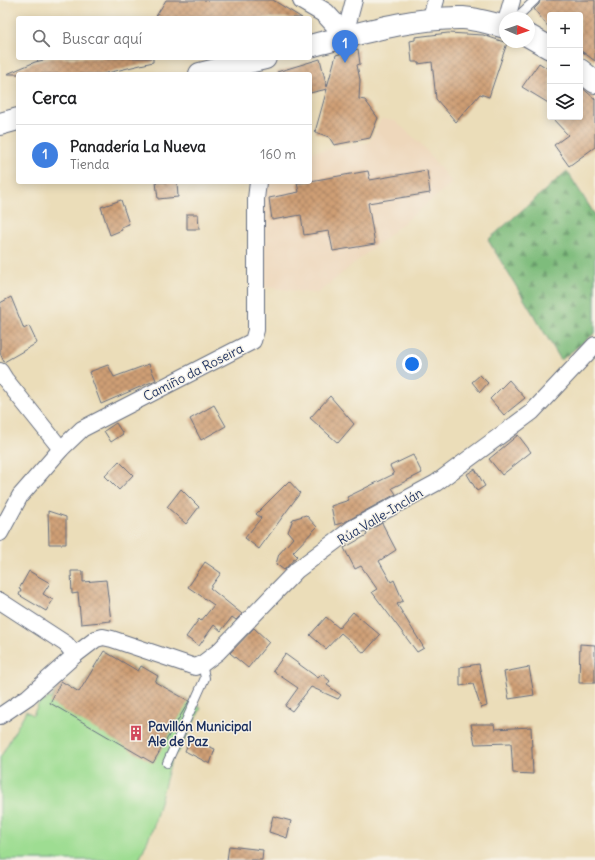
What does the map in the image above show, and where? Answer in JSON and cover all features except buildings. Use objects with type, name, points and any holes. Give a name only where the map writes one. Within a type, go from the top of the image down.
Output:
[{"type":"main road","points":[[312,46],[344,38],[433,10],[499,25]]},
{"type":"main road","points":[[535,39],[547,46]]},
{"type":"main road","points":[[212,72],[258,64]]},
{"type":"main road","points":[[583,72],[595,82]]},
{"type":"main road","points":[[0,124],[16,120]]},
{"type":"street","points":[[303,0],[325,12],[344,38]]},
{"type":"street","points":[[344,38],[354,0]]},
{"type":"street","points":[[509,12],[512,0]]},
{"type":"street","name":"Camiño da Roseira","points":[[61,449],[82,430],[253,341],[256,330],[256,199],[258,184]]},
{"type":"street","name":"Rúa Valle-Inclán","points":[[202,664],[218,652],[297,570],[353,528],[436,483],[532,412],[595,345]]},
{"type":"street","points":[[0,371],[61,449],[20,496],[0,533]]},
{"type":"street","points":[[0,601],[66,644],[75,655]]},
{"type":"street","points":[[0,716],[28,697],[75,655],[96,639],[104,637],[195,667],[202,664]]},
{"type":"lane","points":[[522,12],[535,0]]},
{"type":"lane","points":[[167,763],[205,678],[202,664]]},
{"type":"shaded area","points":[[381,119],[395,121],[422,145],[452,183],[317,294],[263,287],[262,198],[266,184],[312,184],[312,152],[369,142]]},
{"type":"green space","points":[[567,171],[595,215],[595,333],[561,360],[488,240]]},
{"type":"green space","points":[[104,651],[138,671],[141,666],[158,676],[156,682],[201,708],[180,750],[172,757],[153,828],[139,860],[0,860],[0,758],[26,711],[33,715],[40,701],[46,701],[48,697],[51,699],[61,681],[79,692]]},
{"type":"place","name":"Panadería La Nueva","points":[[345,63]]},
{"type":"place","name":"Pavillón Municipal Ale de Paz","points":[[136,733]]}]
